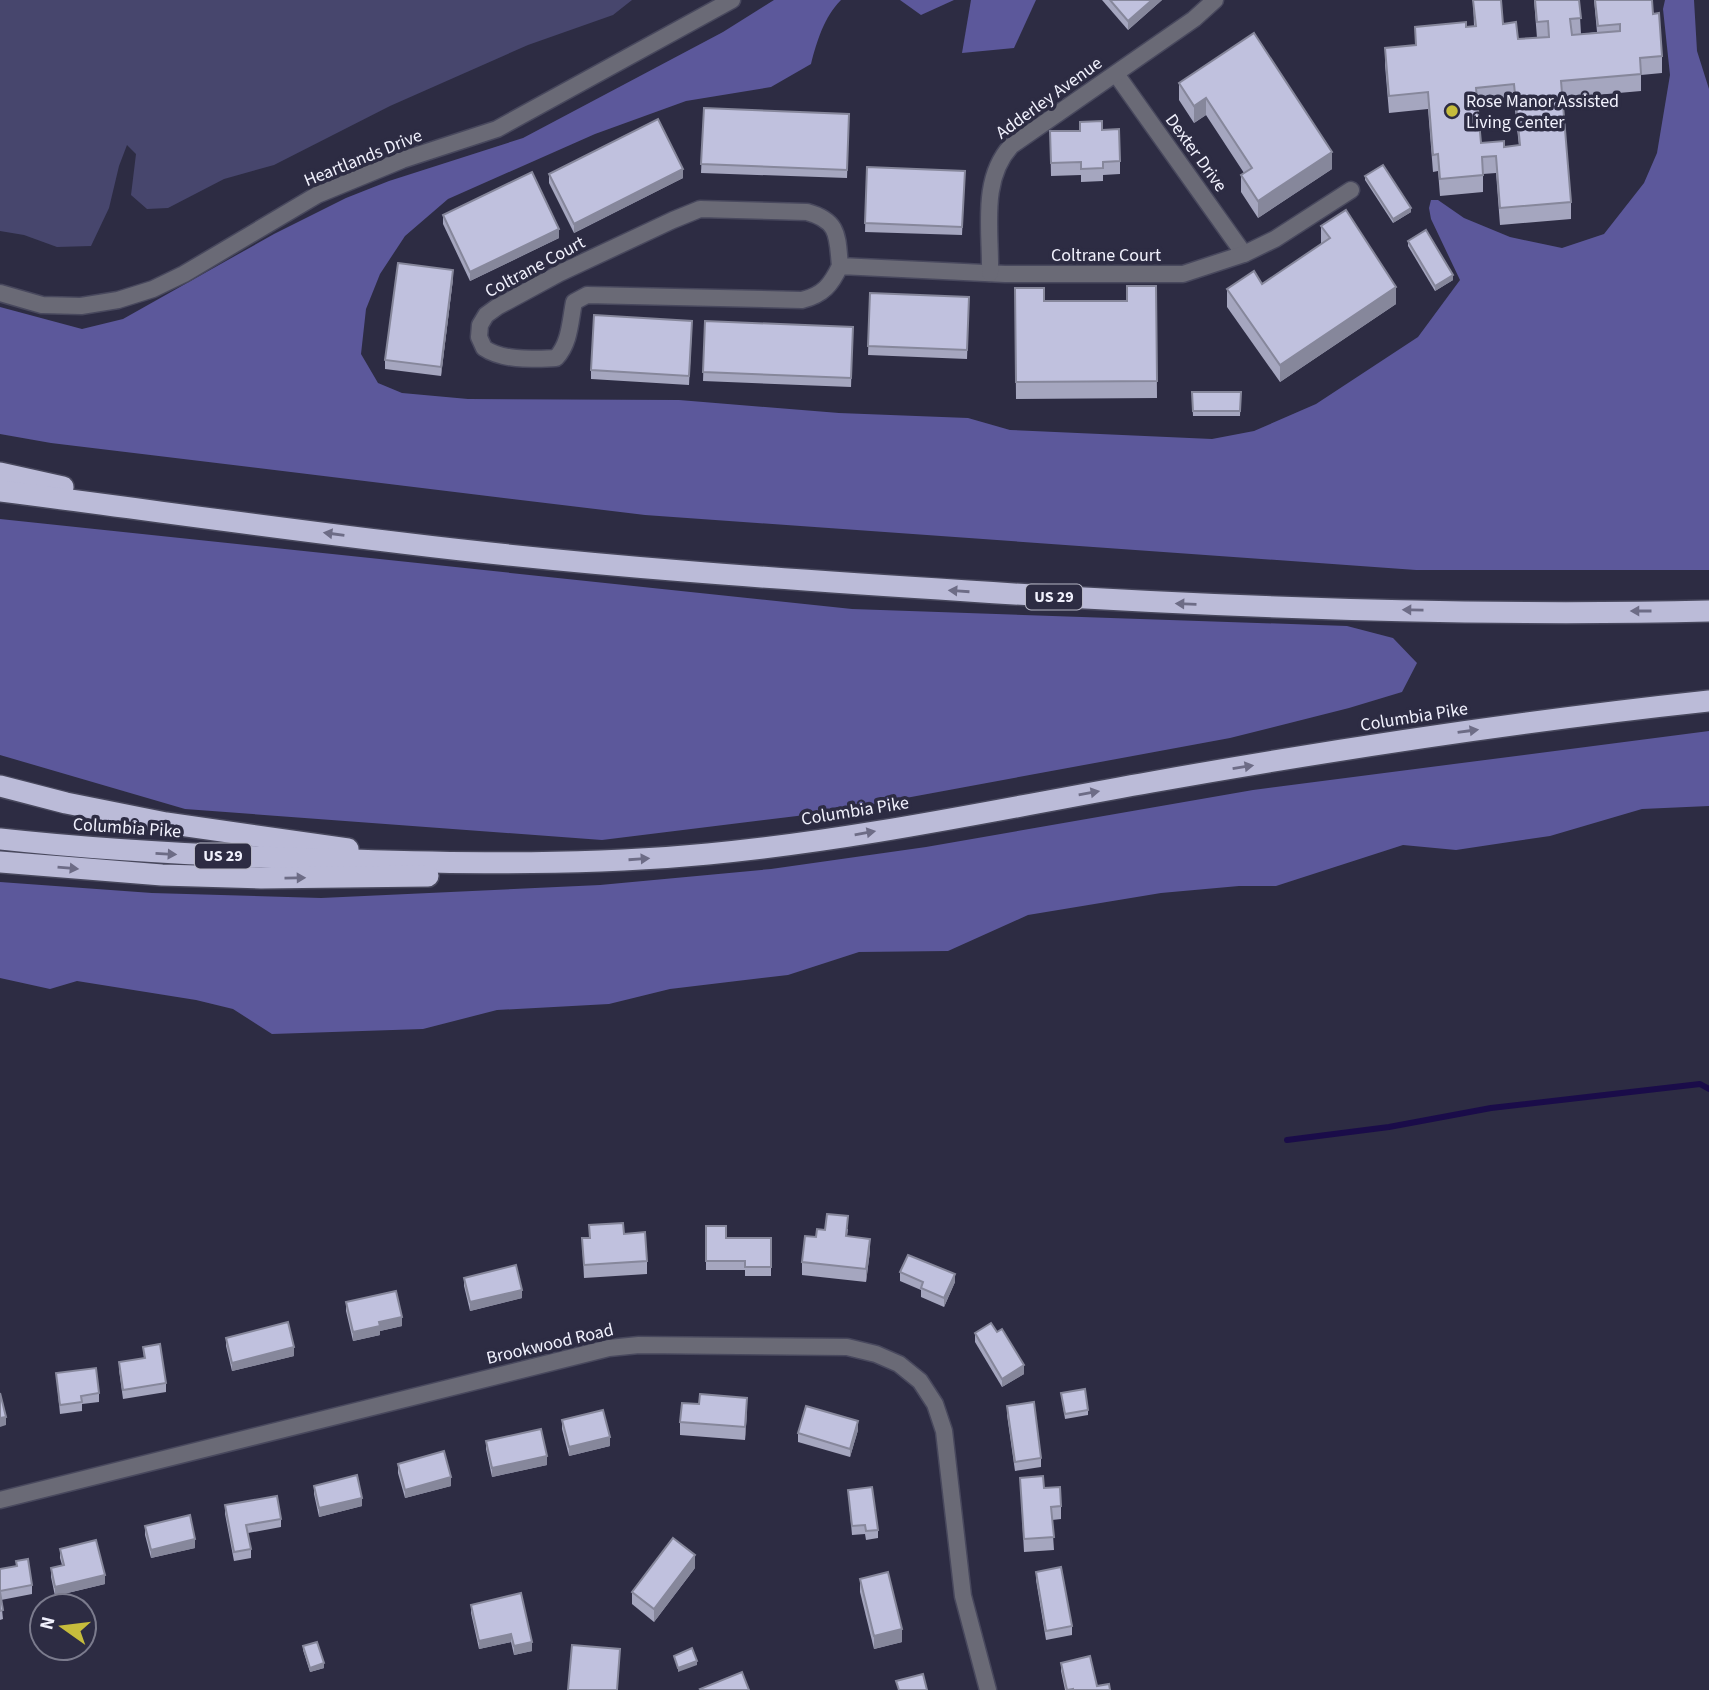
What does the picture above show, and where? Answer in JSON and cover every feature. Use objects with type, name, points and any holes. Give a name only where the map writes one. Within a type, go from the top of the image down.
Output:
[{"type":"highway","points":[[0,473],[174,513]]},
{"type":"highway","name":"US 29","points":[[0,491],[402,543],[582,562],[963,591],[1196,604],[1478,611],[1709,611]]},
{"type":"highway","name":"Columbia Pike","points":[[0,839],[163,854],[447,863],[571,863],[708,854],[819,841],[1176,777],[1419,739],[1709,701]]},
{"type":"highway","points":[[0,786],[66,803],[166,823],[447,863]]},
{"type":"highway","points":[[0,862],[162,875],[261,878],[447,875],[571,863]]},
{"type":"street","name":"Heartlands Drive","points":[[0,293],[43,305],[80,306],[118,300],[153,289],[184,274],[317,195],[402,160],[497,128],[732,0]]},
{"type":"street","name":"Adderley Avenue","points":[[990,273],[990,190],[1000,158],[1011,146],[1194,19],[1214,0]]},
{"type":"street","name":"Dexter Drive","points":[[1116,74],[1244,254]]},
{"type":"street","name":"Coltrane Court","points":[[574,302],[564,350],[555,358],[499,355],[484,348],[479,337],[480,325],[486,315],[560,273],[700,209],[807,212],[820,215],[830,223],[838,236],[840,266],[990,273],[1183,274],[1244,254],[1275,239],[1351,190]]},
{"type":"street","points":[[560,273],[574,302],[587,295],[604,294],[802,300],[817,296],[830,286],[840,266]]},
{"type":"street","name":"Brookwood Road","points":[[0,1500],[609,1348],[639,1345],[847,1347],[876,1354],[899,1364],[920,1381],[935,1404],[944,1431],[963,1596],[988,1690]]},
{"type":"shaded area","points":[[0,0],[632,0],[613,15],[528,45],[390,106],[274,165],[224,179],[168,208],[147,209],[131,195],[136,154],[127,145],[109,208],[91,246],[57,247],[24,235],[0,231]]},
{"type":"shaded area","points":[[774,0],[841,0],[826,22],[811,64],[771,87],[686,101],[595,134],[448,199],[405,236],[380,274],[366,309],[361,354],[378,383],[402,393],[468,399],[679,400],[839,413],[968,418],[1010,430],[1212,439],[1254,431],[1316,404],[1418,337],[1460,280],[1431,219],[1431,200],[1438,200],[1464,218],[1510,237],[1562,248],[1604,234],[1644,183],[1657,153],[1670,75],[1663,9],[1665,0],[1694,0],[1697,51],[1709,89],[1709,570],[1416,570],[645,515],[51,443],[0,434],[0,307],[82,329],[123,319],[274,234],[346,198],[389,181],[523,138],[723,32]]},
{"type":"shaded area","points":[[900,0],[954,0],[921,15]]},
{"type":"shaded area","points":[[971,0],[1036,0],[1014,48],[962,53]]},
{"type":"shaded area","points":[[0,519],[852,609],[1347,626],[1393,638],[1417,663],[1402,692],[1230,738],[830,812],[602,840],[185,809],[0,755]]},
{"type":"shaded area","points":[[1709,731],[1709,806],[1642,809],[1550,836],[1456,850],[1403,845],[1276,886],[1239,886],[1161,893],[1028,915],[948,951],[859,952],[788,975],[670,989],[609,1004],[497,1010],[423,1029],[272,1034],[233,1009],[196,1000],[77,981],[50,989],[0,978],[0,882],[152,893],[321,898],[600,885],[771,869],[926,847],[1253,790]]},
{"type":"building","points":[[1110,0],[1152,0],[1128,21]]},
{"type":"building","name":"Rose Manor Assisted Living Center","points":[[1473,0],[1501,0],[1503,24],[1516,22],[1518,39],[1549,37],[1548,21],[1537,22],[1535,0],[1579,0],[1581,18],[1570,19],[1572,35],[1620,31],[1620,24],[1598,26],[1595,0],[1652,0],[1653,14],[1659,13],[1662,56],[1640,58],[1641,74],[1561,81],[1571,202],[1500,208],[1496,156],[1482,157],[1483,175],[1440,179],[1438,154],[1433,155],[1428,92],[1389,96],[1385,48],[1416,45],[1415,27],[1466,22],[1466,27],[1476,26]],"holes":[[[1514,84],[1520,145],[1504,147],[1504,141],[1481,143],[1476,88]]]},
{"type":"building","points":[[1254,33],[1332,152],[1258,201],[1241,175],[1252,168],[1206,98],[1194,106],[1179,83]]},
{"type":"building","points":[[704,108],[849,114],[847,170],[701,164]]},
{"type":"building","points":[[658,119],[683,169],[574,224],[549,174]]},
{"type":"building","points":[[1102,121],[1102,130],[1119,129],[1120,161],[1103,162],[1103,168],[1081,169],[1081,162],[1051,163],[1050,131],[1080,131],[1080,122]]},
{"type":"building","points":[[1383,165],[1411,208],[1393,219],[1365,176]]},
{"type":"building","points":[[867,167],[965,171],[962,227],[865,223]]},
{"type":"building","points":[[532,172],[559,229],[470,272],[443,215]]},
{"type":"building","points":[[1346,210],[1396,287],[1280,365],[1227,289],[1254,271],[1262,284],[1330,238],[1321,226]]},
{"type":"building","points":[[1426,230],[1453,275],[1435,286],[1408,241]]},
{"type":"building","points":[[398,263],[453,270],[441,367],[385,360]]},
{"type":"building","points":[[1127,286],[1156,286],[1157,381],[1016,382],[1015,288],[1044,288],[1044,301],[1127,301]]},
{"type":"building","points":[[870,293],[969,297],[967,350],[868,346]]},
{"type":"building","points":[[594,315],[692,321],[689,376],[591,370]]},
{"type":"building","points":[[705,321],[853,327],[851,378],[703,372]]},
{"type":"building","points":[[1192,392],[1241,392],[1240,411],[1193,411]]},
{"type":"building","points":[[827,1214],[848,1216],[846,1236],[870,1239],[866,1269],[802,1262],[805,1236],[816,1237],[817,1229],[825,1230]]},
{"type":"building","points":[[623,1223],[624,1234],[645,1232],[647,1261],[584,1265],[582,1238],[590,1238],[589,1225]]},
{"type":"building","points":[[706,1226],[726,1226],[726,1238],[771,1238],[771,1267],[745,1267],[745,1261],[706,1261]]},
{"type":"building","points":[[908,1255],[955,1274],[944,1298],[921,1288],[923,1282],[900,1272]]},
{"type":"building","points":[[516,1265],[522,1290],[470,1302],[464,1278]]},
{"type":"building","points":[[396,1291],[402,1317],[379,1322],[380,1326],[353,1332],[346,1302]]},
{"type":"building","points":[[288,1322],[294,1347],[232,1363],[226,1338]]},
{"type":"building","points":[[991,1323],[997,1332],[1002,1329],[1024,1365],[1002,1379],[975,1333]]},
{"type":"building","points":[[160,1344],[166,1383],[123,1390],[119,1362],[145,1358],[143,1347]]},
{"type":"building","points":[[96,1368],[99,1393],[81,1396],[82,1402],[60,1405],[56,1373]]},
{"type":"building","points":[[1085,1389],[1088,1410],[1065,1414],[1061,1393]]},
{"type":"building","points":[[0,1393],[6,1417],[0,1418]]},
{"type":"building","points":[[700,1394],[747,1398],[745,1427],[680,1422],[682,1403],[699,1404]]},
{"type":"building","points":[[1034,1402],[1041,1458],[1015,1462],[1007,1406]]},
{"type":"building","points":[[806,1406],[858,1421],[850,1449],[798,1433]]},
{"type":"building","points":[[603,1410],[610,1437],[569,1447],[562,1420]]},
{"type":"building","points":[[541,1429],[547,1456],[492,1468],[486,1441]]},
{"type":"building","points":[[444,1451],[451,1477],[405,1490],[398,1464]]},
{"type":"building","points":[[357,1475],[362,1498],[319,1508],[314,1486]]},
{"type":"building","points":[[1043,1476],[1044,1488],[1060,1487],[1061,1506],[1051,1507],[1054,1537],[1024,1539],[1020,1478]]},
{"type":"building","points":[[872,1487],[878,1530],[866,1531],[865,1525],[852,1526],[848,1490]]},
{"type":"building","points":[[277,1496],[281,1519],[246,1525],[251,1549],[234,1552],[225,1505]]},
{"type":"building","points":[[190,1515],[195,1539],[151,1550],[145,1526]]},
{"type":"building","points":[[673,1538],[695,1555],[654,1609],[632,1592]]},
{"type":"building","points":[[96,1540],[105,1575],[55,1587],[51,1568],[64,1565],[60,1549]]},
{"type":"building","points":[[28,1559],[32,1585],[0,1591],[0,1569],[17,1566],[16,1561]]},
{"type":"building","points":[[1061,1567],[1072,1626],[1046,1631],[1036,1572]]},
{"type":"building","points":[[888,1572],[902,1629],[874,1636],[860,1579]]},
{"type":"building","points":[[521,1593],[532,1642],[514,1646],[511,1634],[479,1641],[471,1605]]},
{"type":"building","points":[[317,1642],[324,1663],[310,1668],[303,1646]]},
{"type":"building","points":[[572,1645],[620,1649],[617,1690],[568,1690]]},
{"type":"building","points":[[692,1648],[697,1661],[678,1668],[674,1656]]},
{"type":"building","points":[[1090,1656],[1097,1686],[1109,1684],[1110,1690],[1067,1690],[1061,1663]]},
{"type":"building","points":[[742,1672],[749,1690],[700,1689]]},
{"type":"building","points":[[923,1674],[927,1690],[899,1690],[896,1681]]},
{"type":"waterway","points":[[1287,1140],[1389,1127],[1491,1108],[1700,1084],[1709,1089]]},
{"type":"place","name":"Rose Manor Assisted Living Center","points":[[1452,111]]}]
